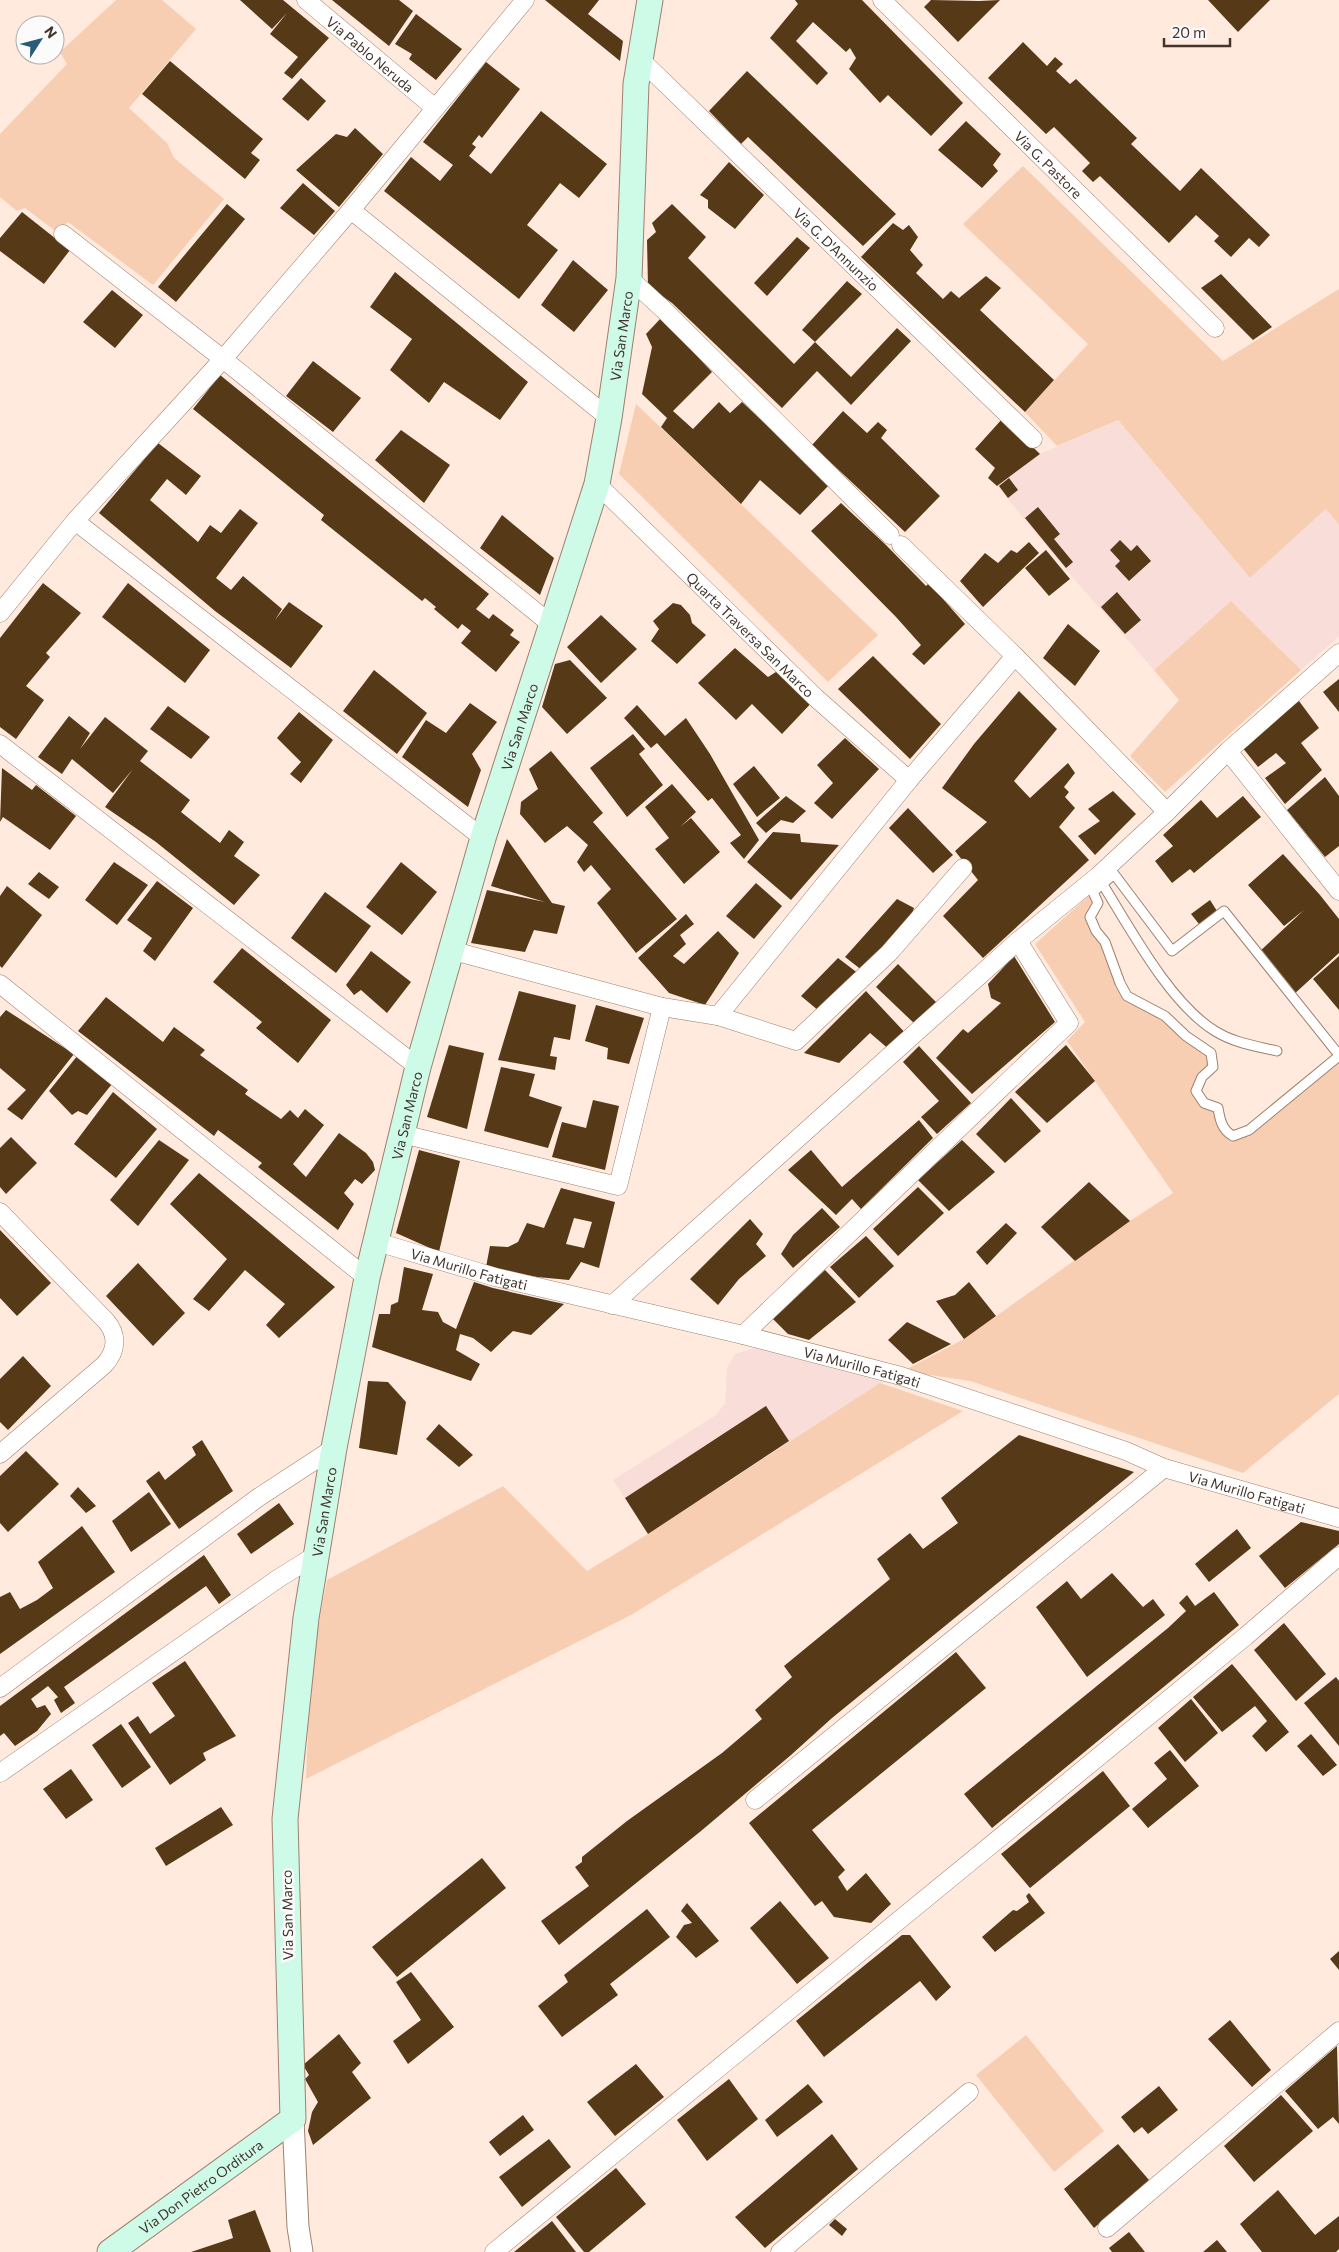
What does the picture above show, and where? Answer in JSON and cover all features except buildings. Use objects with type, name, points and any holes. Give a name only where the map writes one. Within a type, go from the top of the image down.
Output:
[{"type":"main road","name":"Via San Marco","points":[[293,2119],[285,1819],[306,1618],[334,1448],[367,1278],[418,1067],[483,838],[597,484],[609,418],[629,278],[636,84],[650,0]]},
{"type":"main road","name":"Via Don Pietro Orditura","points":[[110,2252],[293,2119]]},
{"type":"street","name":"Via Pablo Neruda","points":[[306,0],[435,108]]},
{"type":"street","points":[[0,613],[75,521],[223,359],[351,210],[525,0]]},
{"type":"street","name":"Via G. Pastore","points":[[882,0],[1216,328]]},
{"type":"street","name":"Via G. D'Annunzio","points":[[641,60],[1033,439]]},
{"type":"street","points":[[351,210],[609,418]]},
{"type":"street","points":[[63,234],[223,359],[552,625]]},
{"type":"street","points":[[629,278],[664,310],[895,540],[1015,656],[1167,812]]},
{"type":"street","name":"Quarta Traversa San Marco","points":[[597,484],[816,698],[910,780]]},
{"type":"street","points":[[75,521],[483,838]]},
{"type":"street","points":[[612,1306],[1018,941],[1098,876],[1167,812],[1228,751],[1339,653]]},
{"type":"street","points":[[718,1016],[910,780],[1015,656]]},
{"type":"street","points":[[0,744],[418,1067]]},
{"type":"street","points":[[1228,751],[1339,891]]},
{"type":"street","points":[[450,950],[662,1007],[718,1016],[796,1040],[889,953],[963,868]]},
{"type":"street","points":[[743,1335],[1068,1023],[1018,941]]},
{"type":"street","points":[[0,984],[367,1278]]},
{"type":"street","points":[[402,1134],[618,1186],[662,1007]]},
{"type":"street","points":[[0,1212],[106,1320],[112,1327],[115,1343],[114,1351],[104,1365],[0,1454]]},
{"type":"street","name":"Via Murillo Fatigati","points":[[377,1242],[495,1277],[612,1306],[743,1335],[901,1376],[1126,1451],[1164,1468],[1339,1518]]},
{"type":"street","points":[[0,1688],[259,1497],[334,1448]]},
{"type":"street","points":[[755,1800],[1164,1468]]},
{"type":"street","points":[[0,1772],[279,1578],[316,1555]]},
{"type":"street","points":[[494,2252],[1246,1636],[1339,1556]]},
{"type":"street","points":[[1107,2228],[1339,2031]]},
{"type":"street","points":[[780,2252],[970,2092]]},
{"type":"street","name":"Via San Marco","points":[[293,2119],[298,2227],[302,2252]]},
{"type":"lane","points":[[1114,874],[1172,951],[1224,911],[1339,1056],[1249,1130],[1233,1136],[1226,1132],[1221,1122],[1218,1108],[1204,1103],[1196,1091],[1202,1077],[1213,1067],[1211,1053],[1186,1036],[1165,1016],[1127,996],[1120,983],[1105,942],[1096,931],[1090,917],[1098,903],[1092,892],[1114,874]]},
{"type":"lane","points":[[1098,876],[1143,951],[1196,1017],[1215,1032],[1236,1042],[1277,1051]]},
{"type":"shaded area","points":[[116,0],[162,0],[196,29],[129,108],[167,143],[174,158],[224,199],[153,285],[68,222],[58,233],[25,208],[17,211],[0,197],[0,134],[67,64],[65,61],[65,47]]},
{"type":"shaded area","points":[[1023,166],[1223,361],[1339,289],[1339,525],[1326,509],[1250,578],[1118,420],[1057,446],[1025,412],[1088,344],[963,224]]},
{"type":"shaded area","points":[[636,404],[878,635],[828,682],[619,474]]},
{"type":"shaded area","points":[[1118,420],[1250,578],[1326,509],[1339,525],[1339,636],[1301,670],[1231,601],[1154,670],[1074,579],[997,486],[1040,454]]},
{"type":"shaded area","points":[[1231,601],[1301,670],[1165,792],[1130,756],[1179,700],[1154,670]]},
{"type":"shaded area","points":[[1093,892],[1098,903],[1091,917],[1120,983],[1140,1003],[1211,1053],[1213,1067],[1196,1091],[1218,1108],[1226,1133],[1246,1130],[1339,1056],[1339,1394],[1243,1473],[970,1381],[903,1371],[964,1339],[1130,1221],[1173,1193],[1067,1041],[1085,1022],[1035,944]]},
{"type":"shaded area","points":[[755,1348],[883,1382],[648,1534],[613,1480],[716,1415],[725,1403],[727,1368],[735,1354]]},
{"type":"shaded area","points":[[880,1383],[963,1411],[631,1615],[306,1779],[312,1679],[327,1580],[503,1486],[587,1571],[648,1534]]},
{"type":"shaded area","points":[[1026,2035],[1104,2131],[1054,2172],[976,2075]]}]
